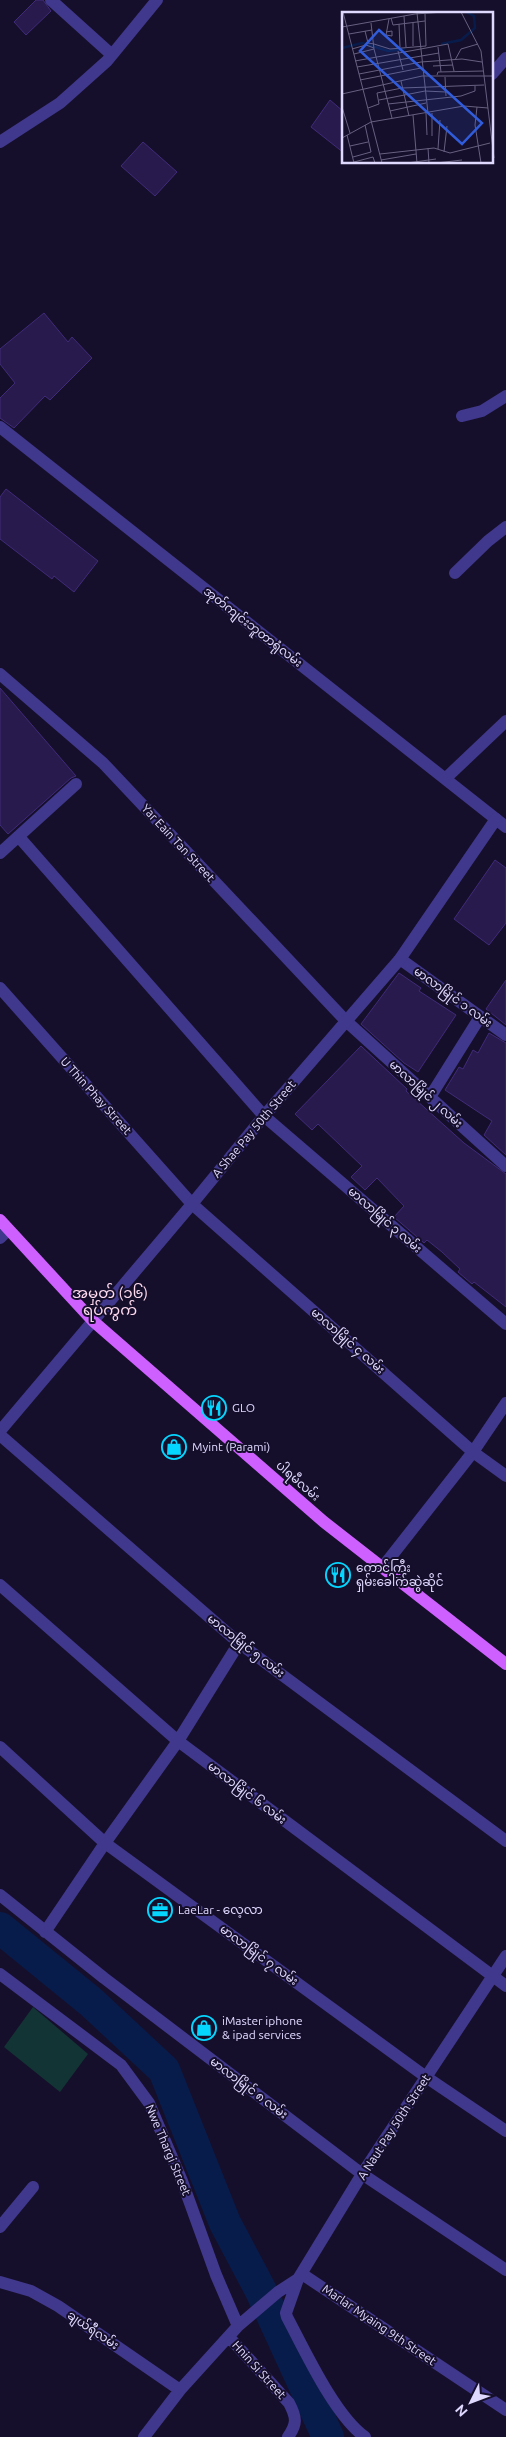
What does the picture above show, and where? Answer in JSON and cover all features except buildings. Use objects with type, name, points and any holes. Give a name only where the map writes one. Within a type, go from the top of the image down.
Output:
[{"type":"main road","name":"ပါရမီလမ်း","points":[[3,1229],[93,1320],[324,1522],[506,1664]]},
{"type":"street","points":[[51,0],[112,55]]},
{"type":"street","points":[[0,142],[60,103],[112,55],[157,0]]},
{"type":"street","points":[[494,72],[506,58]]},
{"type":"street","points":[[462,416],[482,411],[506,396]]},
{"type":"street","name":"အုတ်ကျင်းဘူတာရုံလမ်း","points":[[0,427],[501,823]]},
{"type":"street","points":[[455,573],[506,527]]},
{"type":"street","name":"Yar Eain Tan Street","points":[[0,674],[103,763],[346,1021]]},
{"type":"street","points":[[446,778],[506,721]]},
{"type":"street","points":[[2,849],[19,837],[76,784]]},
{"type":"street","name":"A Shae Pay 50th Street","points":[[0,1431],[264,1116],[400,959],[501,823]]},
{"type":"street","name":"မာလာမြိုင် ၃ လမ်း","points":[[19,837],[264,1116],[506,1324]]},
{"type":"street","name":"မာလာမြိုင် ၁ လမ်း","points":[[400,959],[506,1035]]},
{"type":"street","name":"U Thin Phay Street","points":[[0,988],[192,1204]]},
{"type":"street","points":[[430,1097],[480,1016]]},
{"type":"street","name":"မာလာမြိုင် ၂ လမ်း","points":[[346,1021],[506,1166]]},
{"type":"street","name":"မာလာမြိုင် ၄ လမ်း","points":[[192,1204],[473,1452],[506,1476]]},
{"type":"street","points":[[382,1568],[473,1452],[506,1403]]},
{"type":"street","name":"မာလာမြိုင် ၅ လမ်း","points":[[0,1435],[239,1643],[506,1841]]},
{"type":"street","name":"မာလာမြိုင် ၆ လမ်း","points":[[0,1585],[178,1741],[506,1986]]},
{"type":"street","points":[[46,1932],[105,1843],[178,1741],[239,1643]]},
{"type":"street","name":"မာလာမြိုင် ၇ လမ်း","points":[[0,1747],[105,1843],[426,2077],[506,2131]]},
{"type":"street","name":"မာလာမြိုင် ၈ လမ်း","points":[[0,1895],[362,2174],[506,2270]]},
{"type":"street","name":"A Naut Pay 50th Street","points":[[238,2326],[278,2292],[300,2277],[362,2174],[506,1956]]},
{"type":"street","name":"Nwe Thargi Street","points":[[0,1974],[122,2065],[149,2103],[182,2181],[216,2275],[238,2326]]},
{"type":"street","points":[[0,2227],[33,2187]]},
{"type":"street","points":[[300,2277],[286,2313],[287,2317],[321,2381],[356,2431],[365,2437]]},
{"type":"street","name":"Marlar Myaing 9th Street","points":[[300,2277],[506,2410]]},
{"type":"street","name":"ချယ်ရီလမ်း","points":[[0,2282],[30,2291],[58,2306],[180,2390]]},
{"type":"street","points":[[144,2437],[180,2390],[238,2326]]},
{"type":"street","name":"Hnin Si Street","points":[[229,2336],[290,2403],[295,2415],[296,2426],[288,2437]]},
{"type":"green space","points":[[33,2007],[88,2054],[60,2092],[4,2047]]},
{"type":"waterway","points":[[0,1928],[91,2002],[164,2070],[225,2223],[261,2291],[328,2437]]},
{"type":"place","name":"GLO","points":[[214,1408]]},
{"type":"place","name":"Myint (Parami)","points":[[174,1447]]},
{"type":"place","name":"တောင်ကြီး ရှမ်းခေါက်ဆွဲဆိုင်","points":[[338,1575]]},
{"type":"place","name":"LaeLar - လေ့လာ","points":[[160,1910]]},
{"type":"place","name":"iMaster iphone & ipad services","points":[[204,2028]]},
{"type":"district","name":"အမှတ် (၁၆) ရပ်ကွက်","points":[[110,1302]]}]
